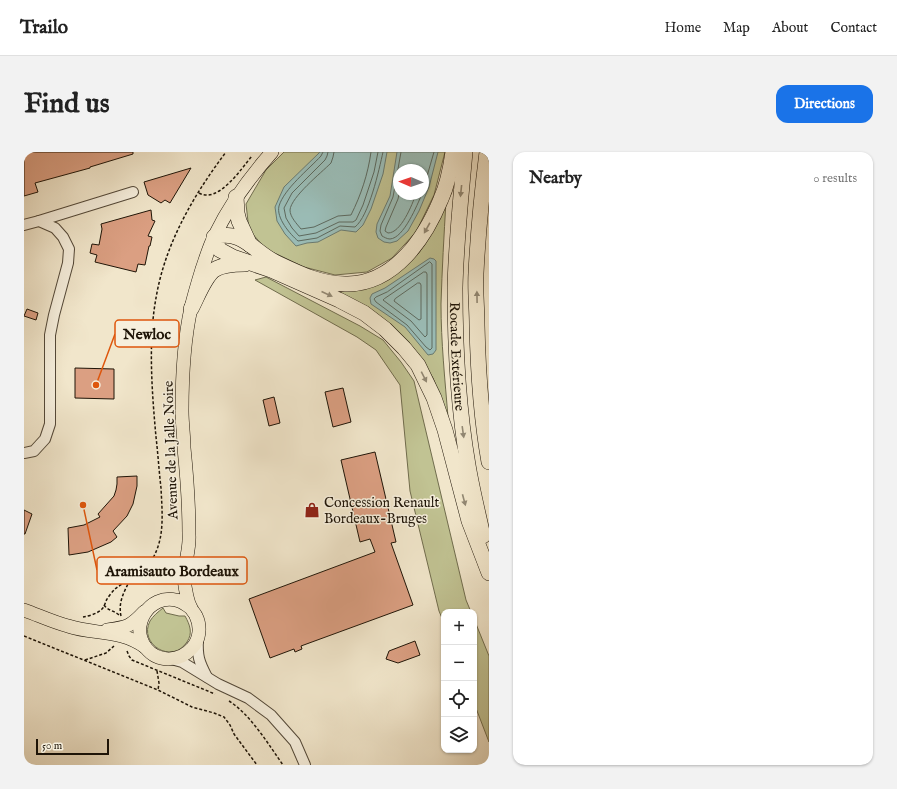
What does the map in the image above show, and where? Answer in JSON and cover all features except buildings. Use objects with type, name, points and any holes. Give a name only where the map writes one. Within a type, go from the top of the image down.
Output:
[{"type":"highway","points":[[454,152],[442,198],[426,230],[412,250],[400,262],[384,274],[367,281],[348,284],[330,283],[312,278],[275,262],[258,252],[240,238],[225,234],[214,237],[218,247],[224,253],[271,270],[364,313],[385,329],[418,365],[434,398],[445,430],[469,521],[489,573]]},
{"type":"highway","name":"Rocade Extérieure","points":[[465,152],[456,256],[455,320],[457,366],[468,465],[489,558]]},
{"type":"highway","points":[[487,152],[476,275],[480,390],[485,440],[489,462]]},
{"type":"highway","points":[[236,197],[239,221],[250,245]]},
{"type":"highway","points":[[191,309],[205,281],[214,270],[224,266],[252,264]]},
{"type":"main road","name":"Avenue de la Jalle Noire","points":[[184,578],[190,538],[182,399],[185,348],[191,309],[207,253],[214,237],[236,197],[272,152]]},
{"type":"main road","points":[[160,601],[173,592],[184,578]]},
{"type":"main road","points":[[24,610],[68,626],[86,630],[98,632],[125,632],[156,656],[170,659],[180,658],[188,653],[194,646],[199,630],[198,621],[191,608],[184,578]]},
{"type":"main road","points":[[125,632],[147,609],[160,601],[168,599],[176,600],[191,608]]},
{"type":"main road","points":[[145,647],[139,628],[147,609]]},
{"type":"street","points":[[24,225],[133,192]]},
{"type":"street","points":[[24,453],[34,450],[45,439],[50,424],[50,335],[68,263],[69,249],[63,237],[55,228],[39,221]]},
{"type":"street","points":[[198,637],[200,664],[208,679]]},
{"type":"street","points":[[170,659],[182,662],[208,679],[248,698],[271,715],[294,742],[305,765]]},
{"type":"path","points":[[83,617],[96,613],[102,609],[114,590],[139,573],[154,557],[162,525],[153,399],[152,346],[155,298],[166,257],[183,219],[198,192],[226,152]]},
{"type":"path","points":[[198,192],[200,194],[212,195],[220,191],[256,152]]},
{"type":"path","points":[[104,605],[106,608],[118,614],[123,620],[127,651],[130,659],[219,696]]},
{"type":"path","points":[[24,636],[158,690],[192,707],[224,717],[234,734],[257,765]]},
{"type":"path","points":[[157,671],[159,683],[158,690]]},
{"type":"path","points":[[226,699],[236,705],[244,713],[283,765]]},
{"type":"green space","points":[[284,152],[445,152],[434,195],[416,232],[392,258],[367,272],[335,275],[304,267],[266,249],[249,230],[246,204],[266,170]]},
{"type":"green space","points":[[446,201],[441,304],[442,347],[448,417],[433,378],[417,353],[329,289],[355,291],[378,284],[398,272],[419,253],[432,231]]},
{"type":"green space","points":[[266,277],[360,326],[383,340],[414,381],[466,600],[470,609],[441,609],[441,616],[439,611],[410,491],[400,385],[376,350],[357,337],[255,280]]},
{"type":"green space","points":[[163,608],[166,613],[185,616],[189,626],[189,639],[181,649],[173,652],[166,652],[158,649],[152,644],[149,637],[148,629],[150,621]]},
{"type":"green space","points":[[477,626],[489,656],[489,742],[477,711]]},
{"type":"water","points":[[320,152],[387,152],[383,174],[371,209],[363,225],[356,232],[341,230],[318,242],[296,246],[285,234],[277,221],[275,207],[284,187]]},
{"type":"water","points":[[397,152],[438,152],[429,187],[429,164],[395,164]]},
{"type":"water","points":[[393,177],[393,200],[424,200],[408,231],[397,241],[390,243],[384,242],[378,238],[376,232],[377,224],[390,196]]},
{"type":"water","points":[[430,258],[436,261],[436,350],[433,354],[428,355],[405,327],[371,304],[370,298],[372,294],[385,288]]},
{"type":"place","name":"Newloc","points":[[96,385]]},
{"type":"place","name":"Aramisauto Bordeaux","points":[[83,505]]},
{"type":"place","name":"Concession Renault Bordeaux-Bruges","points":[[312,510]]}]
